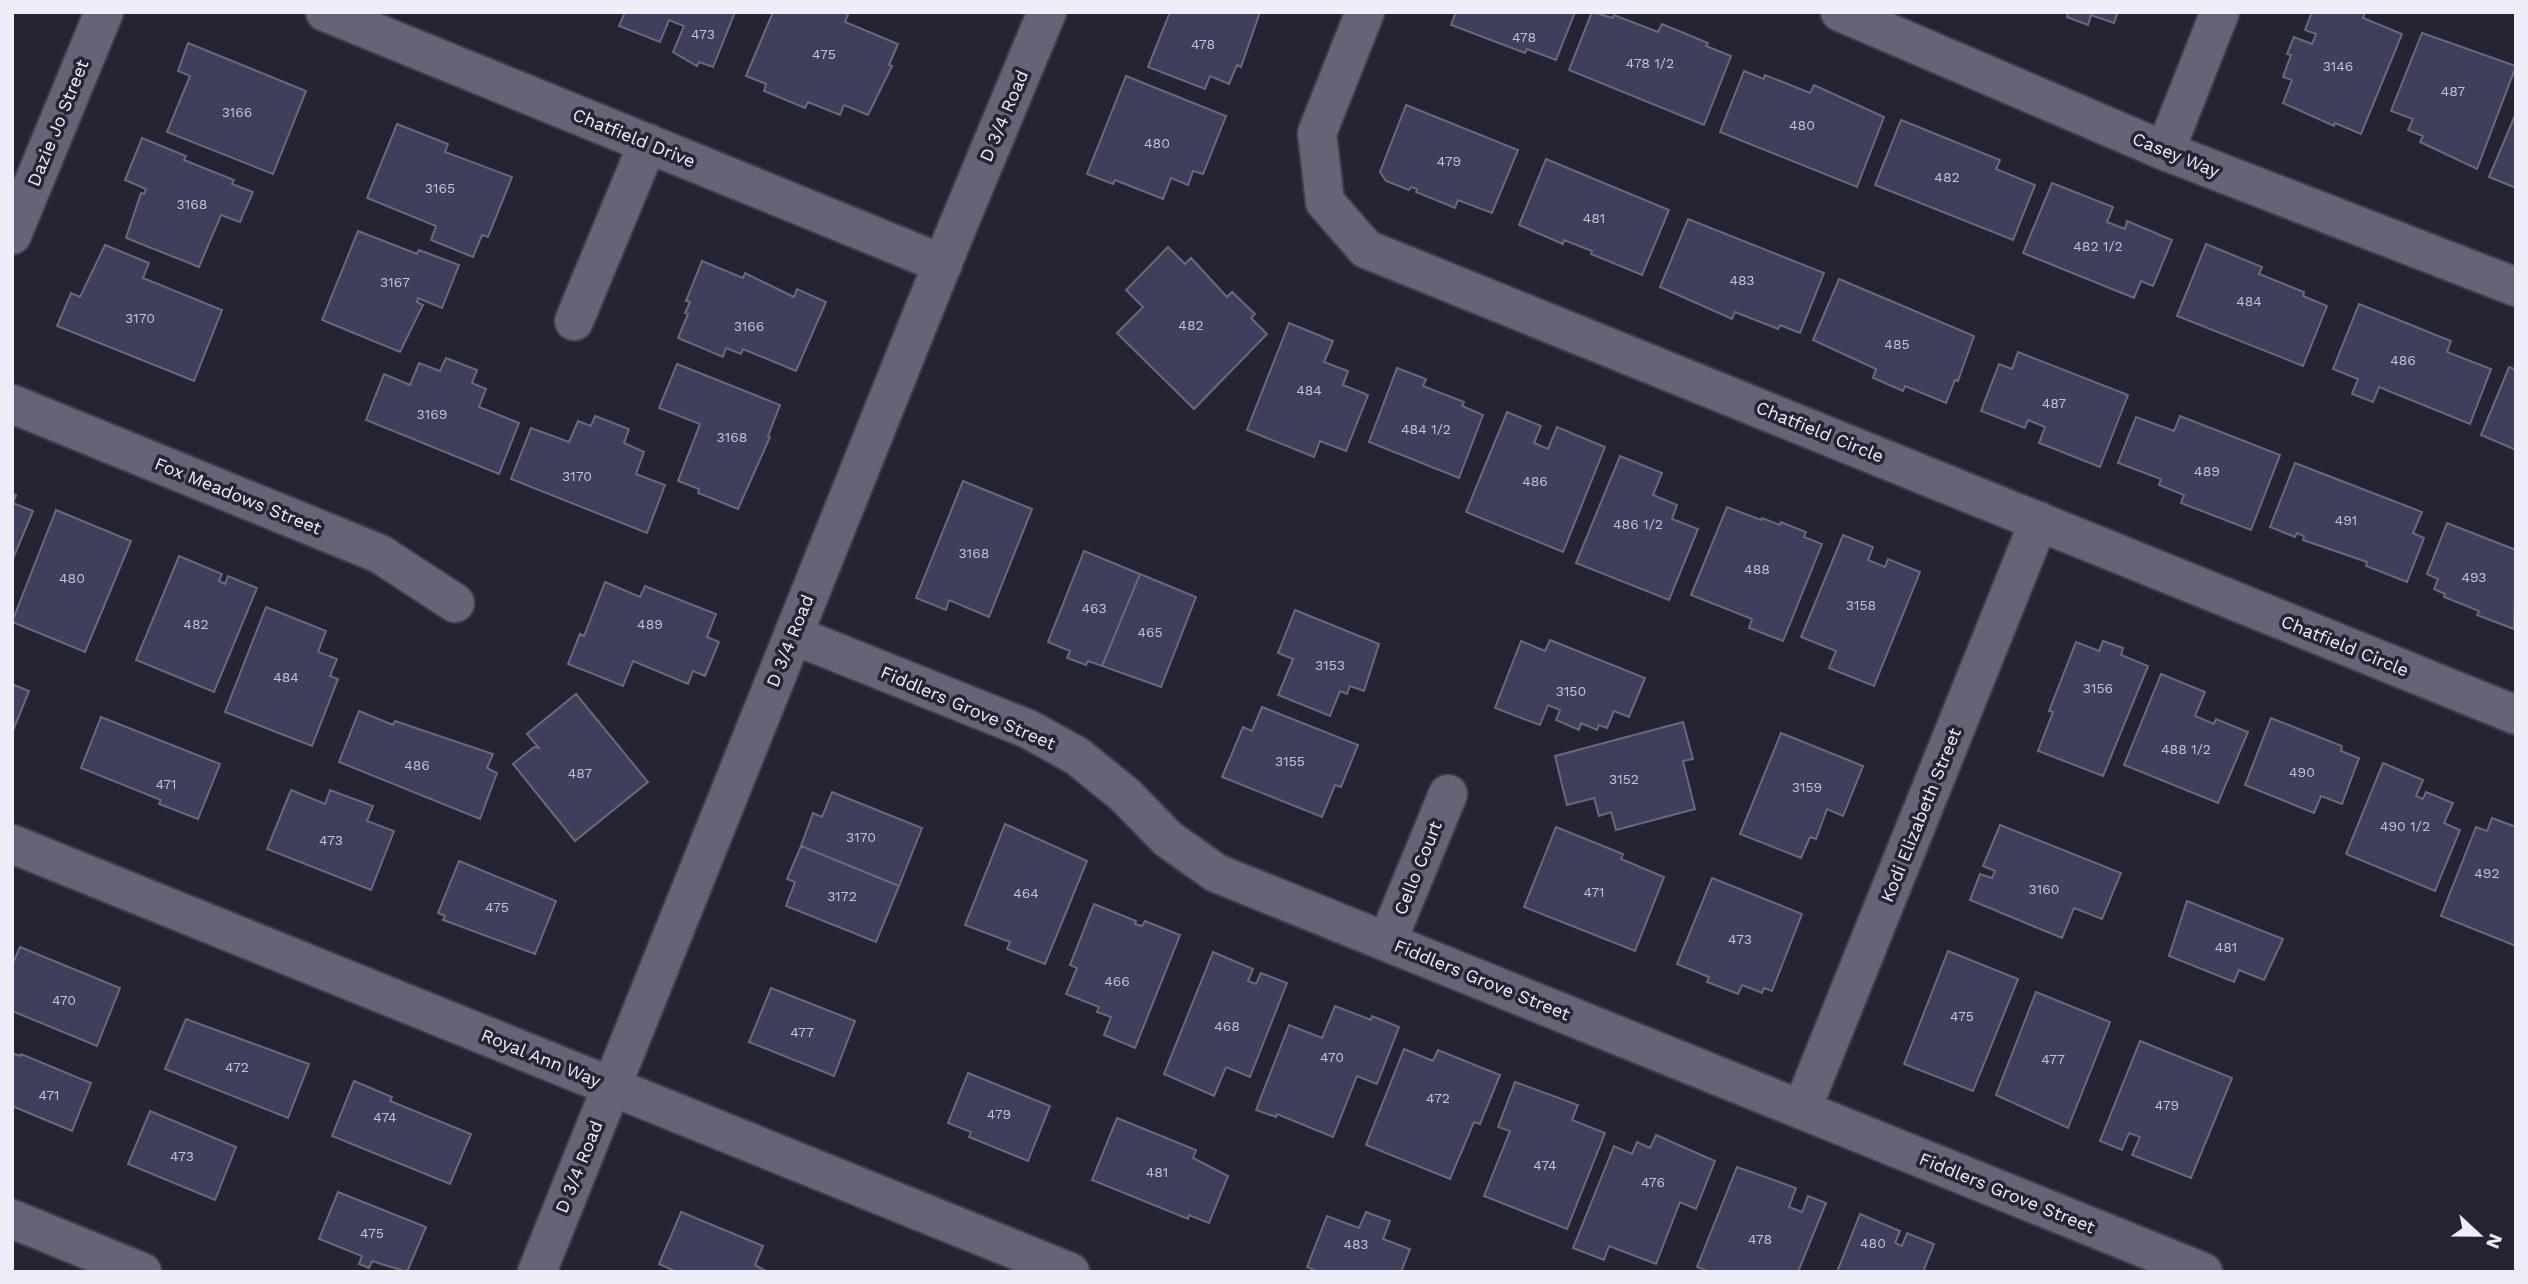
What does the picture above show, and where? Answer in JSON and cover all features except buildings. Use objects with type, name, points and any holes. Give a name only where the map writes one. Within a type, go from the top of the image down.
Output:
[{"type":"street","name":"Dazie Jo Street","points":[[12,235],[104,12]]},
{"type":"street","name":"Chatfield Drive","points":[[325,12],[943,264]]},
{"type":"street","name":"D 3/4 Road","points":[[537,1272],[1047,12]]},
{"type":"street","name":"Chatfield Circle","points":[[1365,12],[1317,132],[1325,202],[1366,249],[2516,715]]},
{"type":"street","name":"Casey Way","points":[[1840,12],[2165,151],[2516,287]]},
{"type":"street","points":[[2165,151],[2220,12]]},
{"type":"street","points":[[574,321],[648,143]]},
{"type":"street","name":"Fox Meadows Street","points":[[12,404],[380,554],[455,603]]},
{"type":"street","name":"Kodi Elizabeth Street","points":[[1802,1109],[2039,521]]},
{"type":"street","name":"Fiddlers Grove Street","points":[[793,635],[1028,729],[1077,755],[1125,795],[1168,839],[1216,873],[2203,1272]]},
{"type":"street","name":"Cello Court","points":[[1387,942],[1448,794]]},
{"type":"street","name":"Royal Ann Way","points":[[12,844],[1070,1272]]},
{"type":"street","points":[[12,1219],[142,1272]]}]
